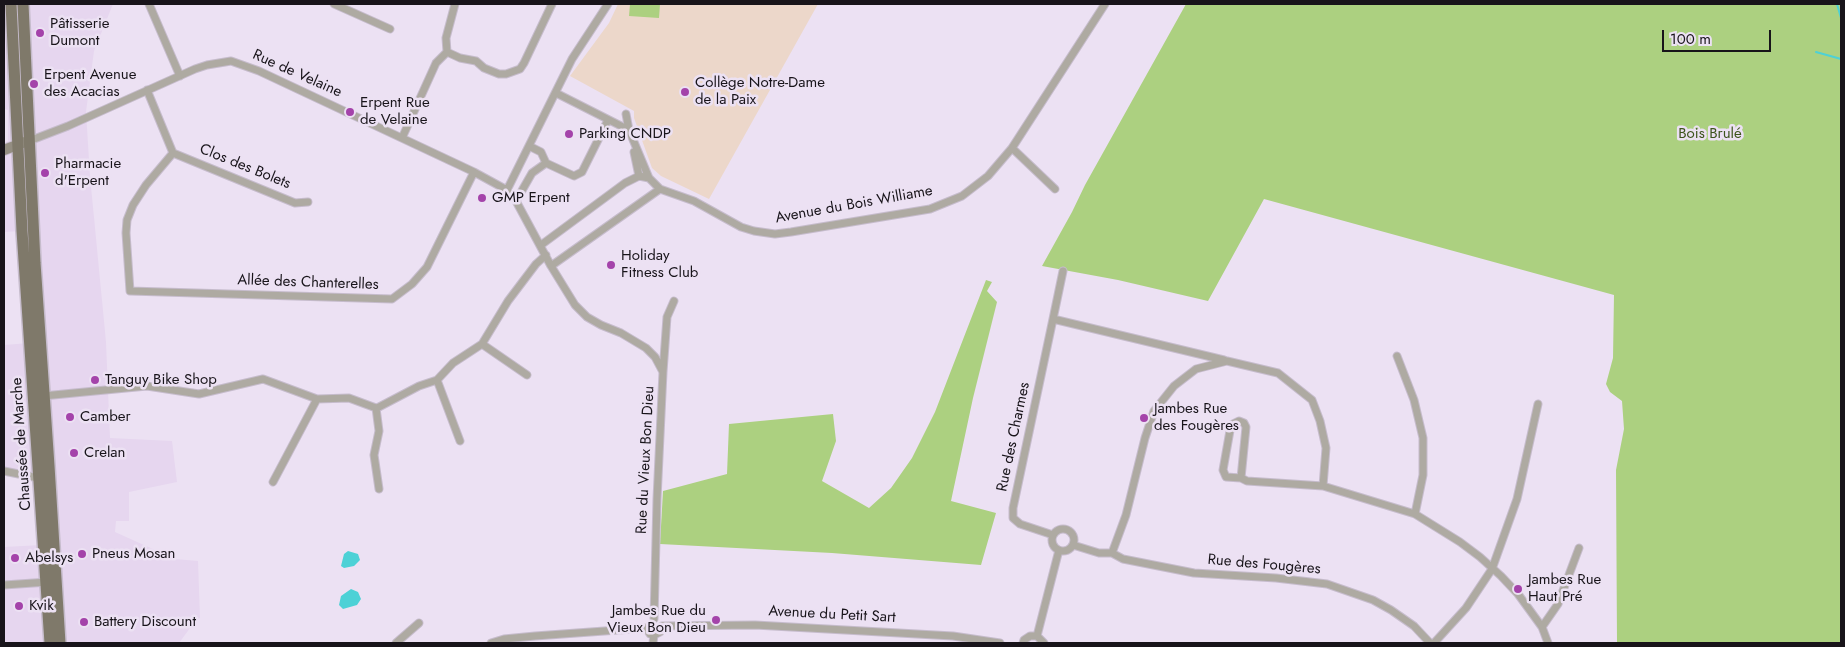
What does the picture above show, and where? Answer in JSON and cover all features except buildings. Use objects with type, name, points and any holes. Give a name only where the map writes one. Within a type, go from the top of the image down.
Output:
[{"type":"main road","name":"Chaussée de Marche","points":[[11,4],[17,146],[45,479],[51,582],[50,643]]},
{"type":"main road","name":"Chaussée de Marche","points":[[22,4],[39,396]]},
{"type":"main road","name":"Chaussée de Marche","points":[[51,582],[60,643]]},
{"type":"street","points":[[149,4],[180,76]]},
{"type":"street","points":[[334,4],[390,29]]},
{"type":"street","points":[[402,138],[436,63],[447,52],[446,38],[455,4]]},
{"type":"street","points":[[447,52],[460,58],[476,61],[484,68],[499,74],[506,74],[520,69],[552,4]]},
{"type":"street","points":[[508,190],[572,59],[608,4]]},
{"type":"street","name":"Avenue du Bois Williame","points":[[660,188],[694,201],[741,227],[776,234],[930,209],[962,196],[988,176],[1012,148],[1105,4]]},
{"type":"street","name":"Rue de Velaine","points":[[28,141],[68,126],[180,76],[208,65],[231,61],[258,71],[474,172],[508,190],[516,201]]},
{"type":"street","points":[[147,90],[173,152]]},
{"type":"street","points":[[556,93],[629,130]]},
{"type":"street","points":[[551,266],[660,188],[649,178],[629,130],[626,114]]},
{"type":"street","points":[[530,146],[541,152],[546,163],[570,174],[579,175],[608,120]]},
{"type":"street","points":[[620,126],[628,135],[637,159],[639,176]]},
{"type":"street","points":[[4,150],[28,141]]},
{"type":"street","points":[[1012,148],[1055,189]]},
{"type":"street","name":"Clos des Bolets","points":[[173,152],[295,202],[308,202]]},
{"type":"street","name":"Allée des Chanterelles","points":[[173,152],[146,185],[133,205],[127,220],[126,234],[130,291],[392,299],[412,284],[427,267],[474,172]]},
{"type":"street","points":[[546,163],[532,173],[516,201],[540,245],[625,183],[639,176],[649,178]]},
{"type":"street","name":"Rue du Vieux Bon Dieu","points":[[540,245],[575,305],[587,317],[621,333],[646,348],[655,357],[663,372],[654,619]]},
{"type":"street","points":[[39,396],[147,386],[198,394],[263,379],[317,399],[348,398],[376,408],[419,386],[437,380],[453,364],[482,344],[508,301],[546,254]]},
{"type":"street","name":"Rue des Charmes","points":[[1053,535],[1020,524],[1013,518],[1013,508],[1063,270]]},
{"type":"street","points":[[663,372],[667,317],[674,301]]},
{"type":"street","points":[[1054,319],[1278,373],[1312,400],[1320,421],[1326,448],[1323,486]]},
{"type":"street","points":[[482,344],[527,375]]},
{"type":"street","points":[[1194,353],[1196,369]]},
{"type":"street","points":[[1397,356],[1414,400],[1422,438],[1422,474],[1415,514]]},
{"type":"street","points":[[1112,553],[1126,514],[1154,410],[1174,386],[1196,369],[1227,361]]},
{"type":"street","points":[[437,380],[460,441]]},
{"type":"street","points":[[273,482],[317,399]]},
{"type":"street","points":[[1432,643],[1466,608],[1492,569],[1517,499],[1538,404]]},
{"type":"street","points":[[376,408],[379,431],[374,456],[379,488]]},
{"type":"street","points":[[1241,478],[1246,427],[1244,423],[1239,421],[1231,425],[1222,470],[1226,477],[1241,478],[1247,481],[1323,486],[1415,514],[1480,557],[1518,594],[1542,627],[1548,643]]},
{"type":"street","points":[[4,471],[45,479]]},
{"type":"street","points":[[1059,530],[1068,530],[1074,536],[1073,544],[1067,550],[1059,550],[1053,544],[1053,535],[1059,530]]},
{"type":"street","name":"Rue des Fougères","points":[[1073,544],[1099,553],[1112,553],[1123,559],[1194,573],[1276,578],[1327,584],[1374,600],[1414,626],[1432,643]]},
{"type":"street","points":[[1542,627],[1558,604],[1579,548]]},
{"type":"street","points":[[1037,636],[1059,550]]},
{"type":"street","points":[[4,585],[51,582]]},
{"type":"street","points":[[654,619],[660,622],[662,626],[660,632],[654,635],[650,634],[646,628],[648,621],[654,619]]},
{"type":"street","points":[[396,643],[419,624]]},
{"type":"street","name":"Avenue du Petit Sart","points":[[662,626],[755,625],[953,636],[1000,643]]},
{"type":"street","points":[[491,643],[527,636],[646,628]]},
{"type":"street","points":[[653,643],[654,635]]},
{"type":"street","points":[[1023,643],[1030,636],[1037,636],[1044,643]]},
{"type":"shaded area","points":[[4,4],[113,4],[94,51],[86,112],[90,176],[106,342],[110,438],[172,441],[177,482],[129,492],[129,521],[116,521],[115,532],[175,559],[198,561],[200,618],[193,624],[179,643],[4,643],[4,547],[41,545],[37,475],[4,469],[4,345],[30,343],[22,231],[4,232],[4,143],[8,141],[8,110],[4,109]]},
{"type":"shaded area","name":"Collège Notre-Dame de la Paix","points":[[618,4],[818,4],[709,199],[661,176],[652,168],[634,118],[634,111],[570,76],[609,23]]},
{"type":"green space","points":[[630,4],[660,4],[659,18],[629,16]]},
{"type":"green space","name":"Bois Brulé","points":[[1186,4],[1841,4],[1841,643],[1617,643],[1616,470],[1624,429],[1622,401],[1610,392],[1606,384],[1613,358],[1614,295],[1264,199],[1208,301],[1118,280],[1042,266]]},
{"type":"green space","points":[[986,280],[992,282],[987,291],[997,302],[973,398],[951,501],[996,513],[981,565],[832,553],[660,544],[663,491],[727,474],[729,424],[833,414],[836,441],[822,481],[869,508],[891,488],[912,458],[935,412]]},
{"type":"water","points":[[348,551],[358,554],[360,560],[354,566],[344,568],[341,566],[344,554]]},
{"type":"water","points":[[351,589],[358,592],[361,599],[357,605],[343,609],[339,605],[341,596]]},
{"type":"waterway","points":[[1837,4],[1841,18]]},
{"type":"waterway","points":[[1816,52],[1841,59]]},
{"type":"place","name":"Pâtisserie Dumont","points":[[40,33]]},
{"type":"place","name":"Erpent Avenue des Acacias","points":[[34,84]]},
{"type":"place","name":"Collège Notre-Dame de la Paix","points":[[685,92]]},
{"type":"place","name":"Erpent Rue de Velaine","points":[[350,112]]},
{"type":"place","name":"Parking CNDP","points":[[569,134]]},
{"type":"place","name":"Pharmacie d'Erpent","points":[[45,173]]},
{"type":"place","name":"GMP Erpent","points":[[482,198]]},
{"type":"place","name":"Holiday Fitness Club","points":[[611,265]]},
{"type":"place","name":"Tanguy Bike Shop","points":[[95,380]]},
{"type":"place","name":"Camber","points":[[70,417]]},
{"type":"place","name":"Jambes Rue des Fougères","points":[[1144,418]]},
{"type":"place","name":"Crelan","points":[[74,453]]},
{"type":"place","name":"Pneus Mosan","points":[[82,554]]},
{"type":"place","name":"Abelsys","points":[[15,558]]},
{"type":"place","name":"Jambes Rue Haut Pré","points":[[1518,589]]},
{"type":"place","name":"Kvik","points":[[19,606]]},
{"type":"place","name":"Jambes Rue du Vieux Bon Dieu","points":[[716,620]]},
{"type":"place","name":"Battery Discount","points":[[84,622]]}]
